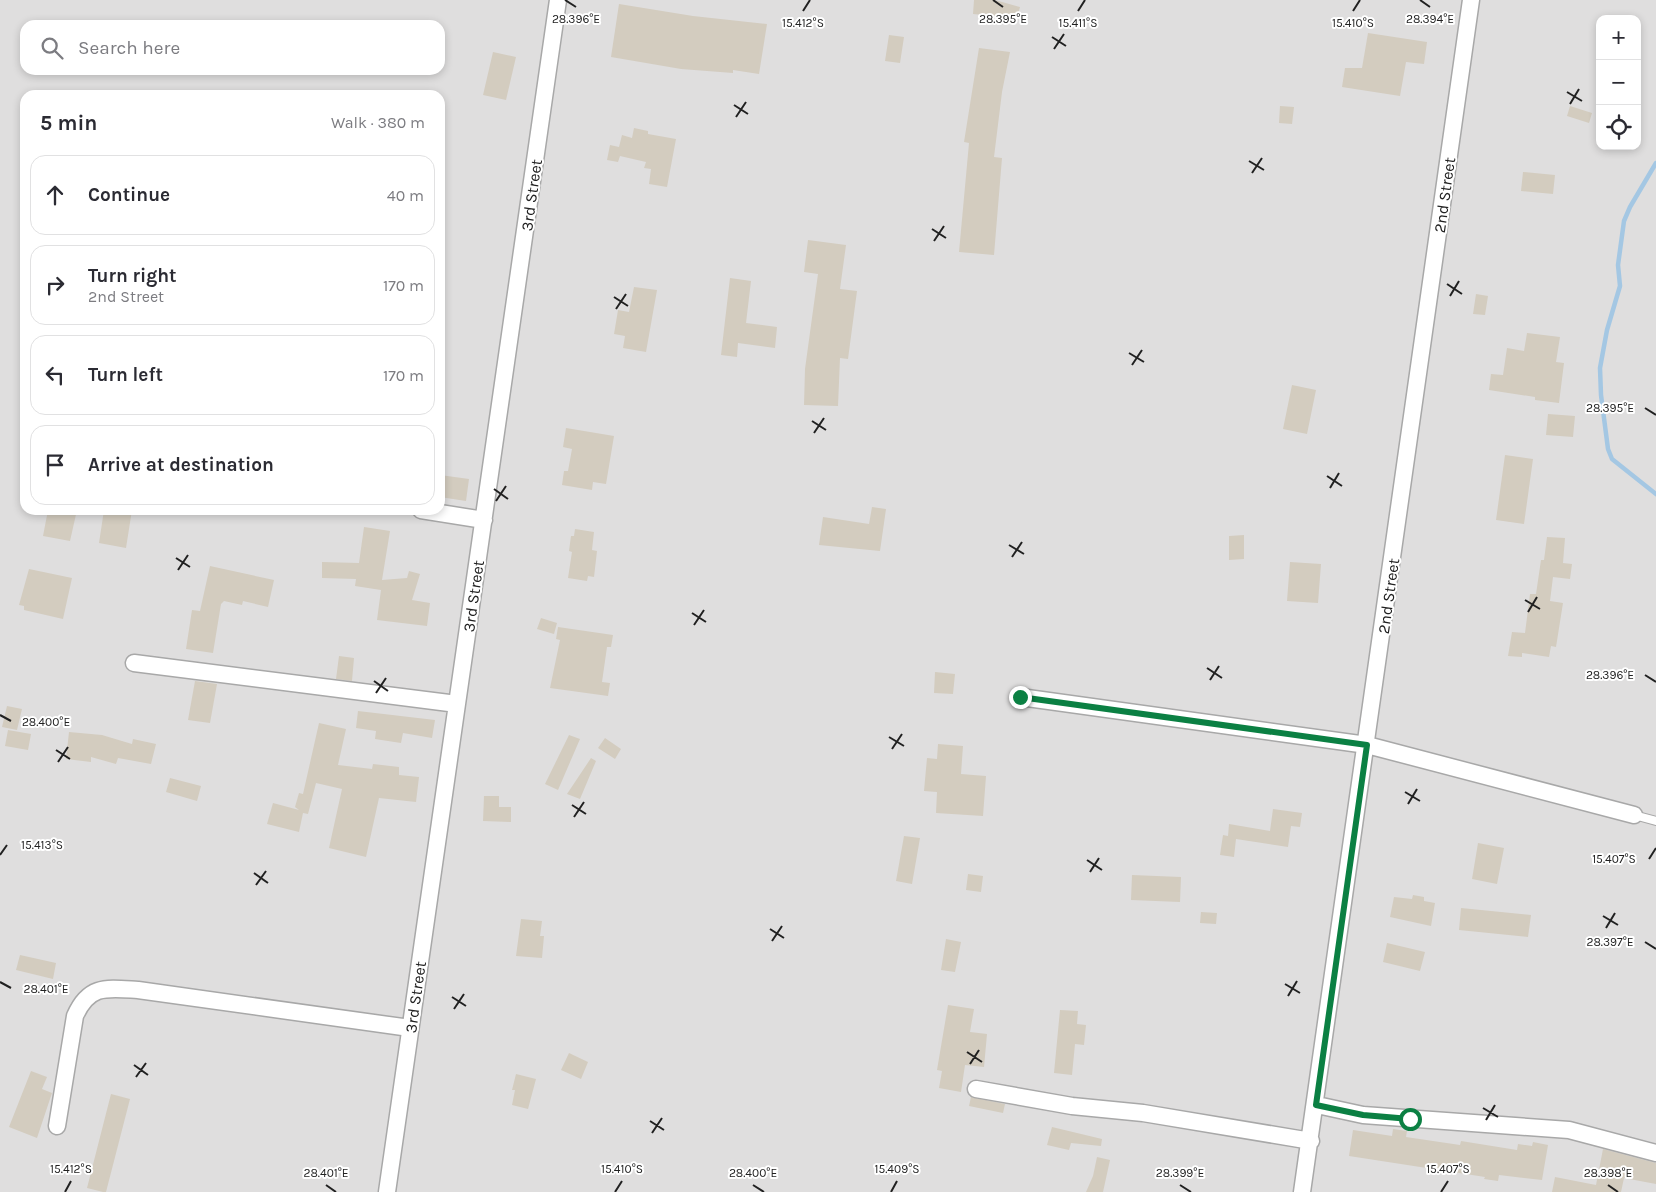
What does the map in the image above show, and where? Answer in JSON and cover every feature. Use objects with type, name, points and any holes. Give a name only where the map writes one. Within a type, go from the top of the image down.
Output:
[{"type":"street","name":"3rd Street","points":[[386,1192],[558,0]]},
{"type":"street","name":"2nd Street","points":[[1302,1192],[1311,1141],[1471,0]]},
{"type":"street","points":[[445,514],[484,520]]},
{"type":"street","points":[[134,663],[457,704]]},
{"type":"street","points":[[1020,697],[1367,745],[1634,815]]},
{"type":"street","points":[[56,1126],[75,1016],[82,1000],[96,992],[112,989],[138,990],[410,1028]]},
{"type":"street","points":[[976,1089],[1072,1106],[1143,1113],[1311,1141]]},
{"type":"street","points":[[1316,1105],[1363,1115],[1569,1130],[1656,1153]]},
{"type":"lane","points":[[1634,815],[1656,821]]},
{"type":"shaded area","points":[[0,0],[1656,0],[1656,1192],[0,1192]]},
{"type":"building","points":[[974,0],[995,0],[1020,7],[1016,22],[995,16],[973,14]]},
{"type":"building","points":[[619,4],[693,16],[767,24],[759,74],[733,70],[733,73],[681,69],[611,57]]},
{"type":"building","points":[[1368,33],[1427,42],[1424,64],[1406,62],[1400,96],[1342,87],[1345,68],[1362,68]]},
{"type":"building","points":[[889,35],[904,37],[900,63],[885,61]]},
{"type":"building","points":[[979,48],[1010,52],[1002,92],[994,157],[1002,158],[994,255],[959,252],[969,143],[964,142]]},
{"type":"building","points":[[493,52],[516,57],[506,100],[483,95]]},
{"type":"building","points":[[1280,106],[1294,107],[1292,124],[1279,123]]},
{"type":"building","points":[[1570,106],[1592,113],[1589,123],[1567,116]]},
{"type":"building","points":[[634,128],[648,131],[648,134],[676,139],[667,187],[649,184],[651,169],[644,168],[646,162],[620,156],[618,162],[607,160],[610,145],[619,147],[622,135],[632,138]]},
{"type":"building","points":[[1523,172],[1555,175],[1553,194],[1521,191]]},
{"type":"building","points":[[808,240],[846,245],[840,289],[857,291],[848,359],[840,358],[838,406],[804,405],[805,369],[818,274],[804,272]]},
{"type":"building","points":[[730,278],[751,281],[746,323],[777,327],[775,348],[738,343],[737,357],[721,355]]},
{"type":"building","points":[[634,287],[657,290],[646,352],[623,348],[625,336],[614,334],[618,310],[629,312]]},
{"type":"building","points":[[1476,294],[1488,296],[1485,315],[1473,314]]},
{"type":"building","points":[[1527,333],[1560,337],[1556,362],[1564,363],[1559,403],[1535,400],[1535,397],[1489,390],[1491,374],[1503,375],[1507,348],[1524,351]]},
{"type":"building","points":[[1292,385],[1316,390],[1307,434],[1283,429]]},
{"type":"building","points":[[1548,414],[1575,416],[1573,437],[1546,435]]},
{"type":"building","points":[[566,428],[614,436],[606,484],[593,482],[592,490],[562,485],[564,471],[568,471],[572,449],[563,447]]},
{"type":"building","points":[[1505,455],[1533,459],[1524,524],[1496,520]]},
{"type":"building","points":[[445,476],[469,479],[466,501],[445,498]]},
{"type":"building","points":[[872,507],[886,509],[880,551],[819,545],[823,517],[869,524]]},
{"type":"building","points":[[47,515],[76,515],[70,541],[43,536]]},
{"type":"building","points":[[103,515],[131,515],[126,548],[99,543]]},
{"type":"building","points":[[364,527],[390,531],[382,580],[407,578],[409,571],[420,574],[412,600],[430,603],[427,626],[377,620],[381,590],[355,586],[356,579],[322,578],[322,562],[359,563]]},
{"type":"building","points":[[575,529],[594,532],[592,550],[597,551],[594,577],[588,576],[587,581],[568,578],[572,552],[569,551],[571,536],[574,536]]},
{"type":"building","points":[[1244,535],[1244,559],[1229,560],[1229,536]]},
{"type":"building","points":[[1547,537],[1565,538],[1563,563],[1572,564],[1570,579],[1553,577],[1550,601],[1563,603],[1556,647],[1551,646],[1549,657],[1522,653],[1522,657],[1508,656],[1512,632],[1525,633],[1530,594],[1536,594],[1541,560],[1544,560]]},
{"type":"building","points":[[1290,562],[1321,564],[1318,603],[1287,601]]},
{"type":"building","points":[[210,566],[274,580],[268,607],[243,601],[242,605],[224,601],[221,604],[213,653],[186,649],[192,610],[200,611]]},
{"type":"building","points":[[29,569],[72,578],[63,619],[24,610],[24,606],[19,605]]},
{"type":"building","points":[[541,618],[557,623],[554,634],[537,629]]},
{"type":"building","points":[[558,627],[613,635],[611,647],[607,647],[602,682],[610,683],[608,696],[550,688],[560,640],[556,639]]},
{"type":"building","points":[[339,656],[354,658],[352,681],[336,679]]},
{"type":"building","points":[[935,672],[955,674],[953,694],[934,693]]},
{"type":"building","points":[[195,681],[217,684],[210,723],[188,720]]},
{"type":"building","points":[[7,706],[22,709],[17,730],[2,727]]},
{"type":"building","points":[[358,711],[435,720],[432,738],[403,733],[401,743],[375,739],[376,731],[356,728]]},
{"type":"building","points":[[319,723],[346,729],[338,765],[372,769],[373,764],[399,767],[399,775],[419,777],[416,802],[379,798],[366,857],[329,848],[342,789],[316,783],[308,814],[303,813],[299,832],[267,824],[273,803],[299,810],[295,807],[299,793],[303,794]]},
{"type":"building","points":[[8,730],[31,734],[28,750],[5,746]]},
{"type":"building","points":[[69,732],[102,735],[132,744],[133,739],[156,744],[151,764],[118,758],[116,764],[91,757],[91,762],[66,759]]},
{"type":"building","points":[[569,735],[580,739],[558,790],[545,784]]},
{"type":"building","points":[[605,738],[621,749],[615,759],[598,748]]},
{"type":"building","points":[[938,744],[963,746],[961,774],[986,776],[983,816],[936,813],[937,792],[924,791],[927,758],[937,759]]},
{"type":"building","points":[[591,758],[596,761],[580,799],[567,794]]},
{"type":"building","points":[[170,778],[201,786],[197,801],[166,792]]},
{"type":"building","points":[[484,796],[499,796],[499,807],[511,807],[511,822],[483,821]]},
{"type":"building","points":[[1273,809],[1302,813],[1300,827],[1291,826],[1288,847],[1236,839],[1234,857],[1220,855],[1223,835],[1228,836],[1229,824],[1270,831]]},
{"type":"building","points":[[904,836],[920,838],[912,884],[896,881]]},
{"type":"building","points":[[1478,843],[1504,848],[1497,884],[1472,879]]},
{"type":"building","points":[[968,874],[983,876],[981,892],[966,890]]},
{"type":"building","points":[[1132,875],[1181,877],[1180,902],[1131,900]]},
{"type":"building","points":[[1413,895],[1424,897],[1424,901],[1435,903],[1431,926],[1390,917],[1394,897],[1412,899]]},
{"type":"building","points":[[1461,908],[1531,915],[1528,937],[1459,930]]},
{"type":"building","points":[[1201,912],[1217,913],[1216,924],[1200,923]]},
{"type":"building","points":[[521,919],[542,921],[540,936],[544,936],[542,958],[516,956]]},
{"type":"building","points":[[946,939],[961,942],[955,972],[941,970]]},
{"type":"building","points":[[1387,943],[1425,952],[1420,971],[1383,962]]},
{"type":"building","points":[[20,955],[56,963],[53,979],[16,970]]},
{"type":"building","points":[[948,1005],[974,1009],[970,1032],[987,1034],[984,1067],[965,1065],[961,1092],[939,1088],[942,1071],[937,1070]]},
{"type":"building","points":[[1060,1010],[1078,1011],[1077,1024],[1086,1025],[1084,1045],[1075,1044],[1072,1075],[1054,1073]]},
{"type":"building","points":[[569,1053],[588,1062],[581,1079],[561,1070]]},
{"type":"building","points":[[31,1071],[47,1077],[42,1089],[52,1093],[37,1138],[9,1127]]},
{"type":"building","points":[[516,1074],[536,1079],[528,1109],[512,1105],[515,1090],[512,1090]]},
{"type":"building","points":[[111,1094],[130,1099],[106,1192],[103,1192],[87,1188]]},
{"type":"building","points":[[971,1097],[1005,1104],[1003,1113],[969,1106]]},
{"type":"building","points":[[1052,1127],[1102,1139],[1101,1146],[1071,1143],[1069,1150],[1047,1145]]},
{"type":"building","points":[[1393,1129],[1407,1131],[1406,1137],[1460,1145],[1461,1141],[1517,1150],[1518,1144],[1532,1146],[1533,1142],[1548,1145],[1542,1180],[1499,1175],[1498,1181],[1484,1179],[1485,1177],[1349,1156],[1353,1130],[1392,1136]]},
{"type":"building","points":[[1603,1149],[1656,1163],[1656,1184],[1624,1178],[1621,1192],[1552,1192],[1555,1177],[1596,1185]]},
{"type":"building","points":[[1097,1157],[1110,1160],[1103,1192],[1086,1192],[1093,1176]]},
{"type":"waterway","points":[[1656,163],[1630,207],[1624,221],[1618,265],[1620,286],[1607,330],[1600,368],[1601,395],[1608,449],[1612,459],[1656,494]]},
{"type":"route","points":[[1020,697],[1367,745],[1316,1105],[1363,1115],[1410,1119]]}]
